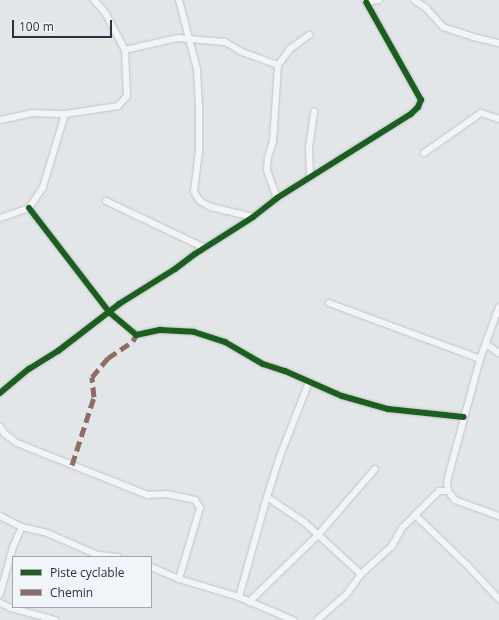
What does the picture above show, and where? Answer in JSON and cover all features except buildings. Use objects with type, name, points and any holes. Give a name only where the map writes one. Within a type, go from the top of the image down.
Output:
[{"type":"street","points":[[0,120],[32,113],[65,114],[118,106],[127,96],[125,50],[106,14],[94,0]]},
{"type":"street","points":[[179,0],[197,69],[199,151],[194,192],[200,201],[211,207],[253,217]]},
{"type":"street","points":[[0,393],[29,369],[58,351],[109,312],[253,217],[277,198],[411,114],[418,107],[421,100],[365,1],[379,0]]},
{"type":"street","points":[[414,0],[426,8],[443,27],[473,37],[499,43]]},
{"type":"street","points":[[426,8],[428,0]]},
{"type":"street","points":[[277,198],[267,170],[268,158],[273,142],[278,65],[290,49],[309,35]]},
{"type":"street","points":[[125,50],[177,38],[189,38],[225,42],[242,52],[278,65]]},
{"type":"street","points":[[310,177],[309,148],[314,111]]},
{"type":"street","points":[[424,153],[481,113],[499,119]]},
{"type":"street","points":[[0,218],[29,208],[43,187],[65,114]]},
{"type":"street","points":[[106,201],[205,248]]},
{"type":"street","points":[[29,208],[109,312],[136,335],[160,330],[194,332],[225,342],[263,364],[342,396],[388,409],[464,417]]},
{"type":"street","points":[[329,303],[480,359]]},
{"type":"street","points":[[499,307],[480,359],[448,481],[448,491],[455,500],[499,516]]},
{"type":"street","points":[[486,344],[499,353]]},
{"type":"street","points":[[239,597],[280,456],[309,382]]},
{"type":"street","points":[[0,427],[5,434],[17,443],[148,495],[167,494],[194,500],[200,508],[179,579]]},
{"type":"street","points":[[249,602],[318,535],[375,469]]},
{"type":"street","points":[[317,620],[346,595],[361,574],[392,546],[402,528],[439,491],[448,491]]},
{"type":"street","points":[[267,497],[304,522],[361,574]]},
{"type":"street","points":[[415,515],[467,565],[499,599]]},
{"type":"street","points":[[0,516],[22,526],[47,533],[98,554],[111,556]]},
{"type":"street","points":[[0,594],[13,547],[22,526]]},
{"type":"street","points":[[152,567],[179,579],[239,597],[293,620]]},
{"type":"street","points":[[0,603],[11,608],[56,620]]},
{"type":"marked path","points":[[72,465],[94,397],[92,377],[108,358],[133,341],[136,335]]},
{"type":"cycle path","points":[[0,393],[29,369],[58,351],[119,304],[253,217],[277,198],[411,114],[418,107],[421,100],[366,2]]},
{"type":"cycle path","points":[[29,208],[109,312],[136,335],[160,330],[194,332],[225,342],[263,364],[285,371],[342,396],[388,409],[464,417]]}]
